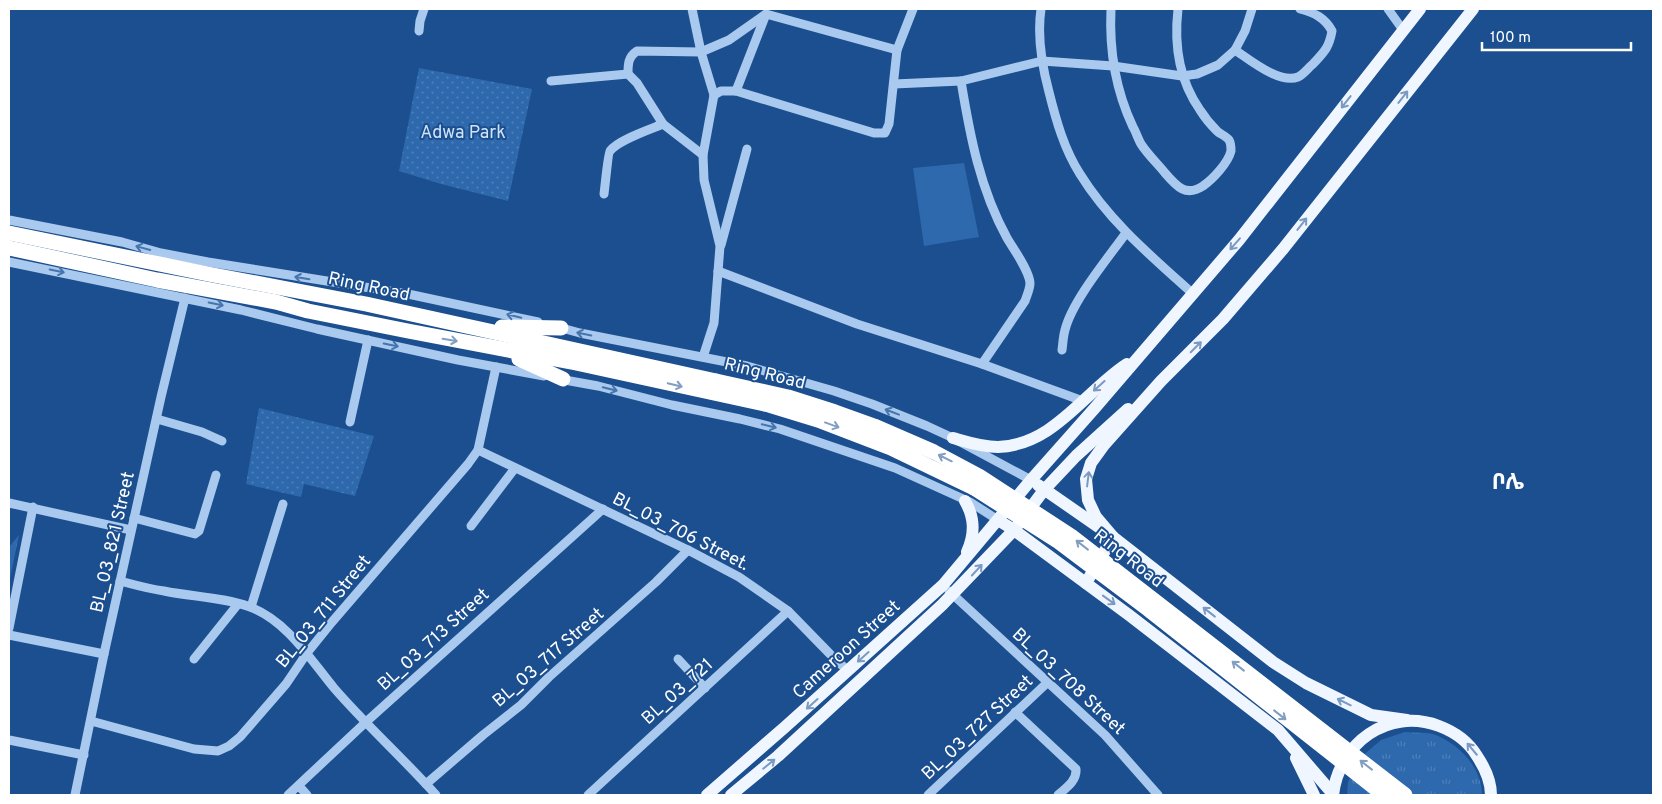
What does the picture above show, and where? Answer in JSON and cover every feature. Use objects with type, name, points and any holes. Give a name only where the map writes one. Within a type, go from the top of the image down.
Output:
[{"type":"highway","name":"Ring Road","points":[[9,233],[208,274],[357,302],[472,327],[577,357],[769,405],[818,420],[891,448],[974,488],[1059,542],[1140,603],[1384,795]]},
{"type":"highway","name":"Ring Road","points":[[9,248],[157,280],[266,300],[408,332],[487,346],[577,357],[788,397],[874,426],[948,459],[980,476],[1071,536],[1405,795]]},
{"type":"highway","points":[[472,327],[561,328]]},
{"type":"highway","points":[[487,346],[563,379]]},
{"type":"main road","name":"Cameroon Street","points":[[707,795],[943,585],[1031,480],[1239,240],[1420,9]]},
{"type":"main road","points":[[1086,583],[1113,537],[1096,517],[1088,500],[1086,479],[1091,463],[1104,445],[1223,319],[1283,249],[1473,9]]},
{"type":"main road","points":[[953,438],[977,445],[997,447],[1021,443],[1042,435],[1062,420],[1112,374],[1138,358]]},
{"type":"main road","name":"Cameroon Street","points":[[731,795],[778,756],[918,629],[1014,530],[1044,490],[1076,456],[1110,424],[1162,382]]},
{"type":"main road","name":"Ring Road","points":[[1031,480],[1113,537],[1273,662],[1306,682],[1371,715],[1428,722],[1452,730],[1471,746],[1485,768],[1491,795]]},
{"type":"main road","points":[[959,567],[971,544],[974,533],[972,516],[964,500]]},
{"type":"main road","points":[[998,520],[1086,583],[1278,730],[1333,794]]},
{"type":"main road","points":[[908,616],[918,629]]},
{"type":"main road","points":[[1333,794],[1337,775],[1345,758],[1357,743],[1372,732],[1389,724],[1407,720]]},
{"type":"main road","points":[[1278,730],[1291,749],[1314,795]]},
{"type":"street","points":[[419,31],[424,9]]},
{"type":"street","points":[[692,9],[701,52],[714,95],[703,155],[704,180],[720,246]]},
{"type":"street","points":[[714,95],[721,91],[736,91],[874,133],[885,133],[889,124],[897,50],[913,9]]},
{"type":"street","points":[[1041,9],[1042,61],[1053,109],[1066,146],[1079,172],[1094,195],[1126,233],[1192,293]]},
{"type":"street","points":[[1111,9],[1110,27],[1113,66],[1124,108],[1141,144],[1172,182],[1183,190],[1190,192],[1206,184],[1222,167],[1229,156],[1231,148],[1229,140],[1208,122],[1198,108],[1182,76],[1177,47],[1178,9]]},
{"type":"street","points":[[894,84],[960,81],[1042,61],[1113,66],[1182,76],[1197,74],[1218,65],[1235,50],[1245,31],[1252,9]]},
{"type":"street","points":[[1235,50],[1270,73],[1293,78],[1300,76],[1328,49],[1332,31],[1328,23],[1316,14],[1300,9]]},
{"type":"street","points":[[1388,9],[1403,30]]},
{"type":"street","points":[[703,155],[663,124],[637,83],[628,74],[628,63],[631,55],[637,51],[701,52],[729,40],[766,11]]},
{"type":"street","points":[[766,11],[897,50]]},
{"type":"street","points":[[736,91],[766,11]]},
{"type":"street","points":[[551,81],[628,74]]},
{"type":"street","points":[[960,81],[971,139],[989,200],[1006,237],[1027,272],[1030,282],[1029,292],[1025,301],[982,364]]},
{"type":"street","points":[[604,194],[610,151],[635,136],[663,124]]},
{"type":"street","points":[[703,357],[714,323],[720,246],[747,149]]},
{"type":"street","name":"Ring Road","points":[[9,220],[122,242],[161,253],[208,262],[408,294],[500,313],[580,333],[758,369],[834,392],[901,416],[953,438],[1031,480]]},
{"type":"street","points":[[1062,350],[1065,329],[1072,310],[1094,276],[1126,233]]},
{"type":"street","points":[[9,262],[185,298],[458,360],[598,386],[780,429],[895,468],[970,502],[998,520]]},
{"type":"street","points":[[718,272],[857,324],[982,364],[1082,401]]},
{"type":"street","name":"BL_03_821 Street","points":[[75,795],[131,530],[185,298]]},
{"type":"street","points":[[350,422],[368,340]]},
{"type":"street","name":"BL_03_711 Street","points":[[91,721],[194,749],[218,750],[229,746],[240,737],[286,684],[307,653],[478,450],[496,367]]},
{"type":"street","points":[[157,419],[202,432],[222,441]]},
{"type":"street","name":"BL_03_706 Street.","points":[[478,450],[688,550],[739,577],[788,611],[848,671]]},
{"type":"street","points":[[470,526],[515,468]]},
{"type":"street","points":[[134,518],[195,534],[199,531],[216,475]]},
{"type":"street","points":[[9,503],[131,530]]},
{"type":"street","points":[[251,607],[283,504]]},
{"type":"street","points":[[9,628],[11,599],[33,508]]},
{"type":"street","name":"BL_03_713 Street","points":[[288,795],[366,722],[603,509]]},
{"type":"street","name":"BL_03_717 Street","points":[[426,784],[483,735],[522,705],[549,677],[636,601],[688,550]]},
{"type":"street","points":[[120,581],[165,592],[251,607],[267,616],[307,653],[334,688],[436,795]]},
{"type":"street","name":"BL_03_708 Street","points":[[943,585],[1105,735],[1158,795]]},
{"type":"street","points":[[194,659],[238,604]]},
{"type":"street","name":"BL_03_721","points":[[588,795],[788,611]]},
{"type":"street","points":[[9,635],[104,654]]},
{"type":"street","points":[[678,659],[705,688]]},
{"type":"street","name":"BL_03_727 Street","points":[[928,795],[1048,682]]},
{"type":"street","points":[[1015,712],[1076,769],[1077,775],[1058,795]]},
{"type":"street","points":[[9,740],[84,755]]},
{"type":"street","points":[[299,786],[307,795]]},
{"type":"green space","name":"Adwa Park","points":[[419,68],[532,89],[508,201],[399,171]]},
{"type":"green space","points":[[964,163],[979,237],[924,246],[913,168]]},
{"type":"green space","points":[[259,408],[374,436],[355,496],[304,484],[301,497],[246,484]]},
{"type":"green space","points":[[19,535],[9,583],[9,547]]},
{"type":"green space","points":[[1405,732],[1433,734],[1451,743],[1467,757],[1473,766],[1478,775],[1482,795],[1347,795],[1348,782],[1360,758],[1381,740]]},
{"type":"district","name":"ቦሌ","points":[[1508,481]]}]
